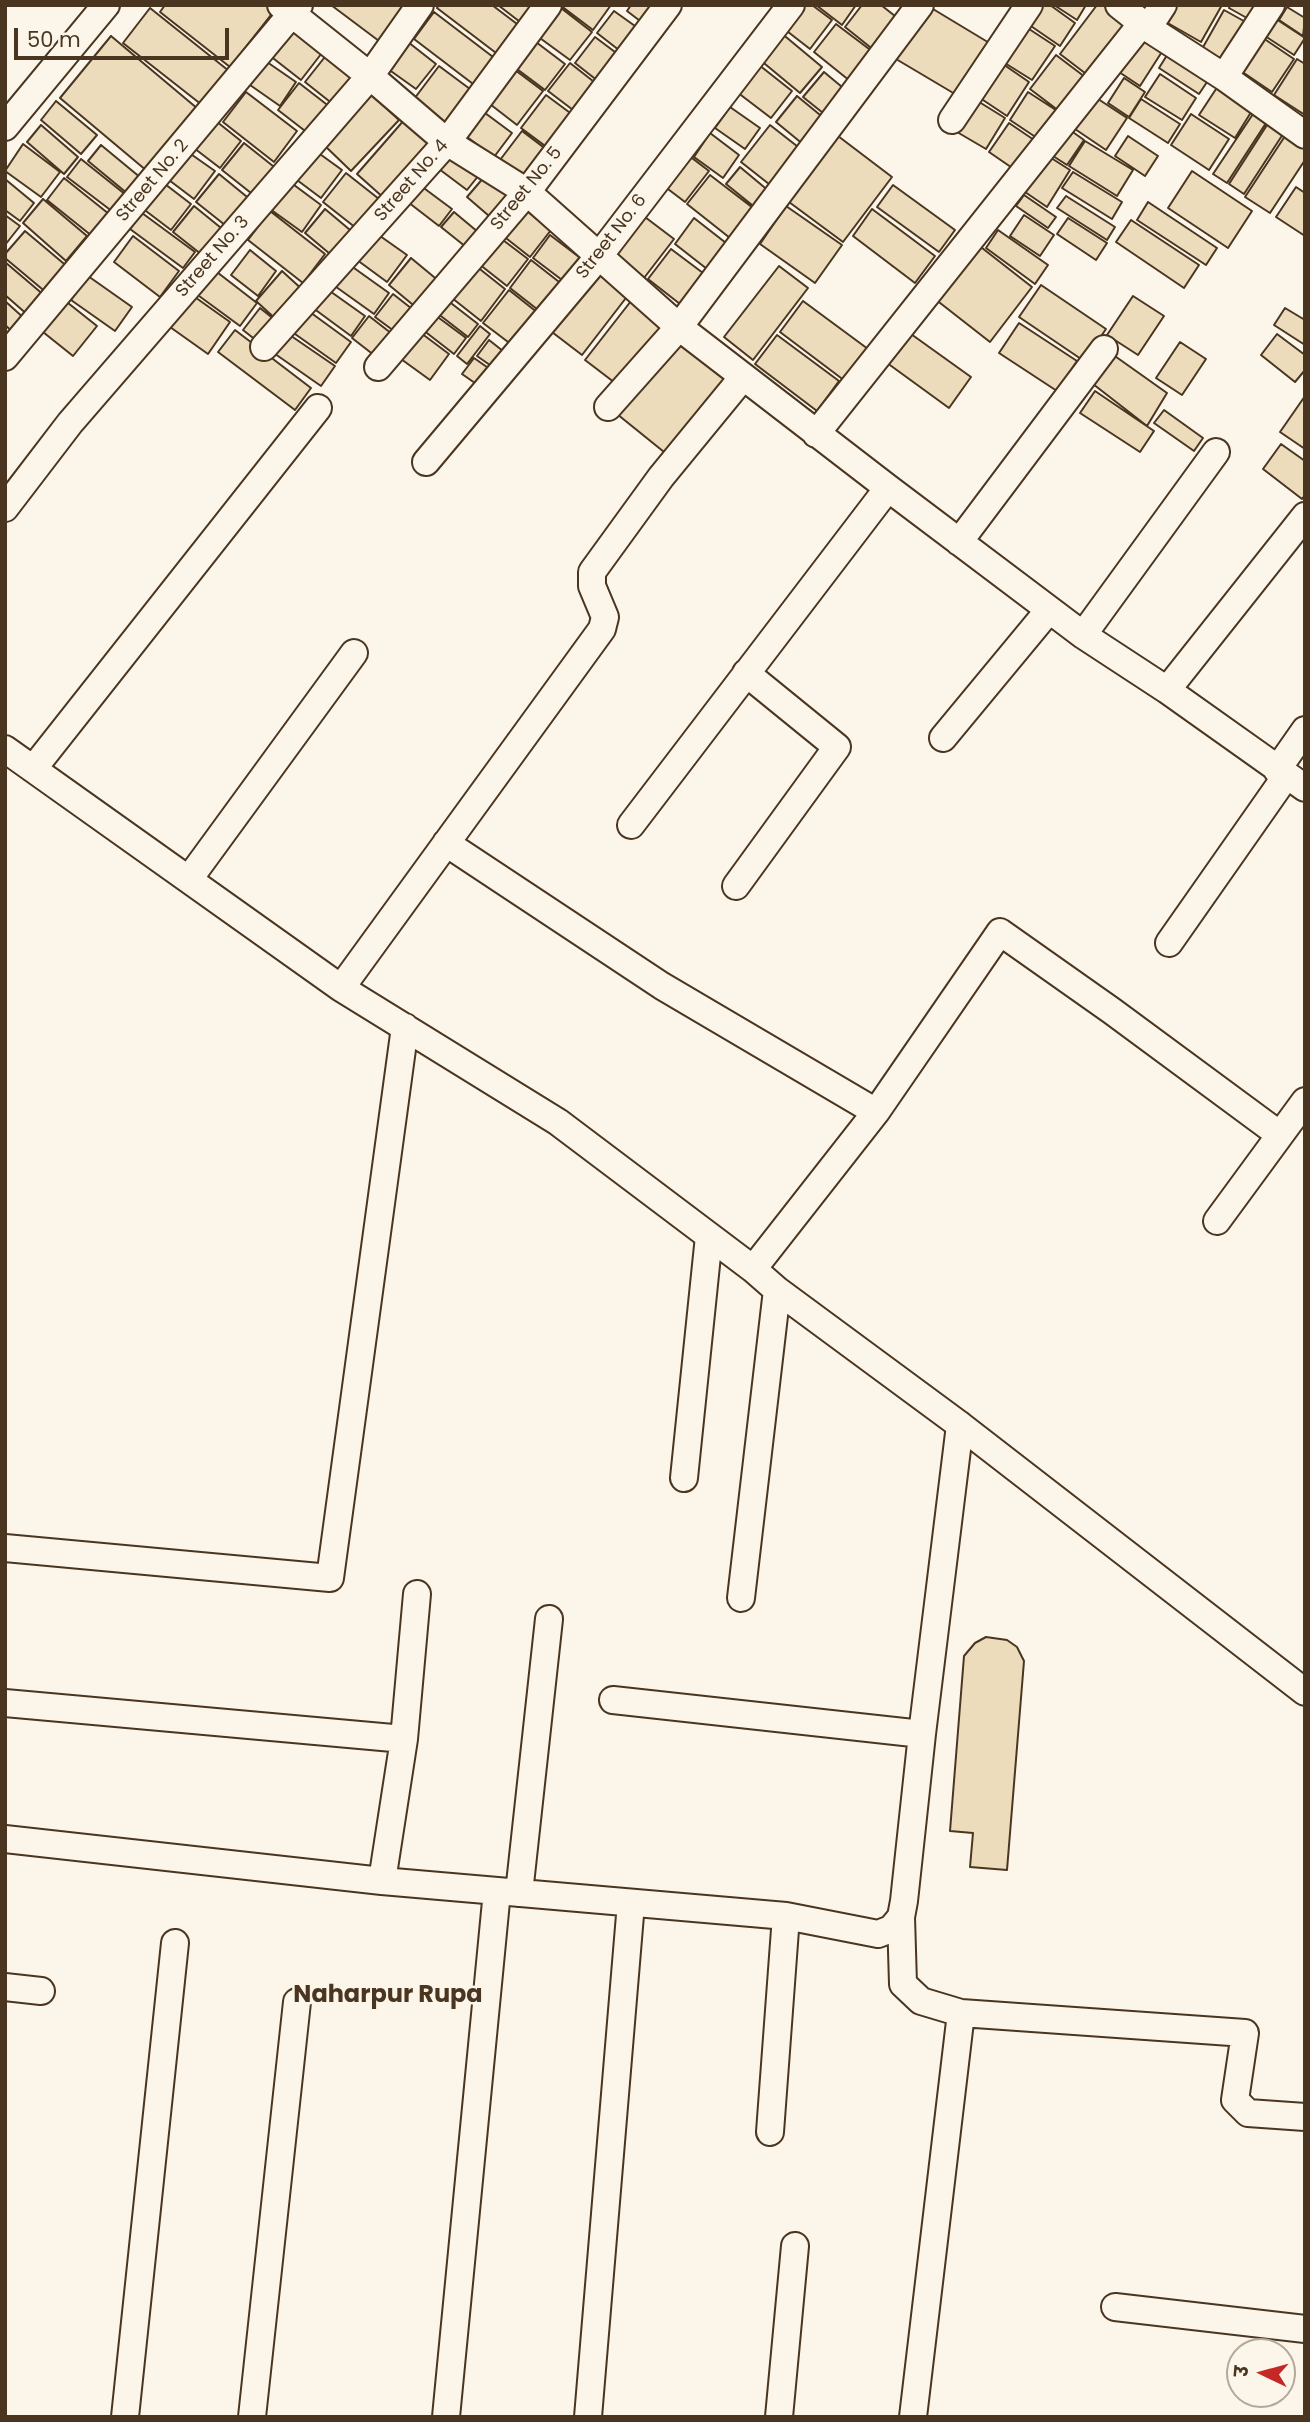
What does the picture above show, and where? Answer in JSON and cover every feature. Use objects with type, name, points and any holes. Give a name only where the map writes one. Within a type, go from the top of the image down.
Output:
[{"type":"street","points":[[5,127],[106,5]]},
{"type":"street","name":"Street No. 3","points":[[5,508],[70,423],[370,76],[421,5]]},
{"type":"street","name":"Street No. 4","points":[[264,347],[447,142],[548,5]]},
{"type":"street","name":"Street No. 5","points":[[378,367],[527,192],[668,5]]},
{"type":"street","name":"Street No. 6","points":[[426,462],[599,256],[791,5]]},
{"type":"street","points":[[608,407],[679,327],[920,5]]},
{"type":"street","points":[[952,120],[1029,5]]},
{"type":"street","points":[[1119,5],[1305,135]]},
{"type":"street","points":[[816,434],[1163,5]]},
{"type":"street","points":[[1224,77],[1271,5]]},
{"type":"street","points":[[291,8],[447,142],[527,192],[679,327],[816,434],[1083,635],[1167,690],[1289,778]]},
{"type":"street","name":"Street No. 2","points":[[5,357],[291,8]]},
{"type":"street","points":[[959,542],[1104,349]]},
{"type":"street","points":[[341,988],[602,629],[605,618],[592,586],[592,572],[661,477],[743,377]]},
{"type":"street","points":[[33,769],[318,408]]},
{"type":"street","points":[[1083,635],[1216,452]]},
{"type":"street","points":[[631,825],[888,488]]},
{"type":"street","points":[[1167,690],[1305,516]]},
{"type":"street","points":[[943,738],[1049,610]]},
{"type":"street","points":[[189,879],[354,653]]},
{"type":"street","points":[[736,886],[837,747],[747,673]]},
{"type":"street","points":[[1169,943],[1289,778],[1305,730]]},
{"type":"street","points":[[5,749],[341,988],[558,1122],[777,1290],[960,1425],[1305,1692]]},
{"type":"street","points":[[446,843],[662,986],[876,1112]]},
{"type":"street","points":[[753,1269],[876,1112],[1000,932],[1280,1135]]},
{"type":"street","points":[[5,1548],[330,1578],[405,1027]]},
{"type":"street","points":[[1217,1221],[1305,1101]]},
{"type":"street","points":[[684,1478],[709,1236]]},
{"type":"street","points":[[741,1598],[777,1290]]},
{"type":"street","points":[[960,1425],[901,1917],[903,1984],[921,2001],[961,2013],[1245,2033],[1235,2100],[1248,2113],[1305,2117]]},
{"type":"street","points":[[382,1881],[404,1739],[417,1594]]},
{"type":"street","points":[[446,2417],[508,1892],[549,1619]]},
{"type":"street","points":[[613,1700],[922,1734]]},
{"type":"street","points":[[5,1703],[404,1739]]},
{"type":"street","points":[[5,1839],[382,1881],[786,1916],[878,1934],[891,1928],[901,1917]]},
{"type":"street","points":[[587,2417],[631,1903]]},
{"type":"street","points":[[770,2132],[786,1916]]},
{"type":"street","points":[[125,2417],[175,1943]]},
{"type":"street","points":[[5,1987],[41,1991]]},
{"type":"street","points":[[251,2417],[297,2002]]},
{"type":"street","points":[[914,2417],[961,2013]]},
{"type":"street","points":[[779,2417],[795,2246]]},
{"type":"street","points":[[1115,2307],[1305,2329]]},
{"type":"building","points":[[165,5],[266,5],[274,11],[230,67],[160,12]]},
{"type":"building","points":[[331,5],[412,5],[383,44]]},
{"type":"building","points":[[439,5],[492,5],[521,27],[500,56],[437,8]]},
{"type":"building","points":[[498,5],[539,5],[524,25]]},
{"type":"building","points":[[557,5],[592,32],[570,60],[533,33]]},
{"type":"building","points":[[560,5],[611,5],[593,30]]},
{"type":"building","points":[[631,5],[665,5],[648,27],[627,11]]},
{"type":"building","points":[[800,5],[812,5],[832,20],[810,49],[783,28]]},
{"type":"building","points":[[816,5],[856,5],[842,25]]},
{"type":"building","points":[[862,5],[881,5],[900,20],[875,51],[845,27]]},
{"type":"building","points":[[1037,5],[1050,5],[1075,23],[1060,46],[1025,22]]},
{"type":"building","points":[[1054,5],[1086,5],[1077,20]]},
{"type":"building","points":[[1097,5],[1103,5],[1133,29],[1094,80],[1060,54]]},
{"type":"building","points":[[1175,5],[1222,5],[1201,42],[1166,22]]},
{"type":"building","points":[[1230,5],[1264,5],[1254,22],[1229,8]]},
{"type":"building","points":[[928,6],[991,44],[960,97],[896,59]]},
{"type":"building","points":[[1287,7],[1305,18],[1303,36],[1279,20]]},
{"type":"building","points":[[150,8],[229,71],[202,105],[123,43]]},
{"type":"building","points":[[1224,10],[1251,25],[1229,64],[1202,49]]},
{"type":"building","points":[[614,11],[642,31],[624,54],[597,33]]},
{"type":"building","points":[[434,12],[497,60],[477,87],[414,39]]},
{"type":"building","points":[[1276,19],[1305,38],[1294,55],[1265,36]]},
{"type":"building","points":[[293,24],[325,49],[301,80],[269,55]]},
{"type":"building","points":[[836,24],[873,52],[850,81],[814,52]]},
{"type":"building","points":[[1023,25],[1055,46],[1032,80],[1000,60]]},
{"type":"building","points":[[1141,31],[1165,47],[1140,86],[1116,70]]},
{"type":"building","points":[[780,32],[822,67],[800,93],[759,59]]},
{"type":"building","points":[[111,36],[198,109],[147,171],[60,98]]},
{"type":"building","points":[[595,37],[623,58],[603,85],[575,63]]},
{"type":"building","points":[[1263,38],[1294,59],[1272,92],[1241,71]]},
{"type":"building","points":[[532,39],[565,64],[545,90],[513,66]]},
{"type":"building","points":[[408,42],[436,64],[416,89],[388,69]]},
{"type":"building","points":[[1169,52],[1209,79],[1199,94],[1159,68]]},
{"type":"building","points":[[328,53],[357,76],[334,105],[305,82]]},
{"type":"building","points":[[1056,55],[1089,80],[1063,114],[1030,89]]},
{"type":"building","points":[[1297,59],[1305,64],[1305,115],[1274,95]]},
{"type":"building","points":[[997,60],[1029,82],[1007,116],[974,94]]},
{"type":"building","points":[[754,61],[792,91],[771,118],[733,89]]},
{"type":"building","points":[[267,62],[296,82],[280,106],[250,85]]},
{"type":"building","points":[[570,63],[598,85],[577,113],[548,91]]},
{"type":"building","points":[[439,66],[470,89],[439,131],[408,107]]},
{"type":"building","points":[[511,67],[543,91],[517,125],[486,101]]},
{"type":"building","points":[[824,72],[848,92],[828,117],[803,97]]},
{"type":"building","points":[[1160,74],[1196,98],[1182,120],[1145,97]]},
{"type":"building","points":[[1124,78],[1145,92],[1129,117],[1108,103]]},
{"type":"building","points":[[299,83],[330,107],[309,134],[278,110]]},
{"type":"building","points":[[1218,86],[1253,109],[1235,138],[1199,115]]},
{"type":"building","points":[[246,92],[297,131],[274,162],[223,122]]},
{"type":"building","points":[[1028,92],[1062,114],[1043,142],[1010,120]]},
{"type":"building","points":[[371,94],[399,120],[351,171],[323,144]]},
{"type":"building","points":[[546,95],[577,118],[552,151],[521,128]]},
{"type":"building","points":[[1092,95],[1127,118],[1106,150],[1072,127]]},
{"type":"building","points":[[797,96],[825,119],[804,145],[776,122]]},
{"type":"building","points":[[1141,99],[1180,124],[1168,143],[1129,118]]},
{"type":"building","points":[[976,100],[1005,118],[986,149],[957,132]]},
{"type":"building","points":[[56,101],[97,135],[81,154],[41,120]]},
{"type":"building","points":[[730,107],[760,128],[745,149],[715,128]]},
{"type":"building","points":[[481,110],[512,133],[494,157],[463,134]]},
{"type":"building","points":[[1191,114],[1229,139],[1209,170],[1171,145]]},
{"type":"building","points":[[1253,114],[1266,123],[1227,183],[1213,174]]},
{"type":"building","points":[[211,117],[241,141],[220,168],[190,145]]},
{"type":"building","points":[[405,119],[433,144],[385,199],[357,174]]},
{"type":"building","points":[[1269,122],[1285,131],[1244,194],[1229,184]]},
{"type":"building","points":[[1009,123],[1040,144],[1021,174],[989,152]]},
{"type":"building","points":[[41,125],[78,157],[64,174],[27,142]]},
{"type":"building","points":[[770,125],[802,150],[774,188],[741,162]]},
{"type":"building","points":[[1070,130],[1084,140],[1067,165],[1053,156]]},
{"type":"building","points":[[522,131],[551,153],[529,182],[500,160]]},
{"type":"building","points":[[710,133],[739,155],[723,178],[694,157]]},
{"type":"building","points":[[1287,133],[1305,144],[1305,160],[1270,213],[1245,197]]},
{"type":"building","points":[[838,136],[892,177],[843,242],[789,202]]},
{"type":"building","points":[[1128,136],[1158,156],[1145,176],[1115,156]]},
{"type":"building","points":[[1085,141],[1133,170],[1117,196],[1069,166]]},
{"type":"building","points":[[244,143],[278,170],[256,197],[222,170]]},
{"type":"building","points":[[23,144],[60,172],[41,197],[5,171]]},
{"type":"building","points":[[101,145],[141,178],[128,194],[88,161]]},
{"type":"building","points":[[313,149],[342,170],[321,198],[293,177]]},
{"type":"building","points":[[185,150],[215,171],[194,199],[165,177]]},
{"type":"building","points":[[450,154],[479,175],[467,190],[439,169]]},
{"type":"building","points":[[688,155],[709,171],[685,202],[664,186]]},
{"type":"building","points":[[1048,156],[1070,170],[1047,207],[1025,192]]},
{"type":"building","points":[[81,159],[126,195],[113,212],[67,177]]},
{"type":"building","points":[[740,167],[770,192],[757,209],[726,184]]},
{"type":"building","points":[[1192,171],[1252,211],[1228,248],[1168,208]]},
{"type":"building","points":[[1073,172],[1122,202],[1112,219],[1062,188]]},
{"type":"building","points":[[346,173],[379,199],[356,228],[323,202]]},
{"type":"building","points":[[219,174],[252,201],[230,229],[196,202]]},
{"type":"building","points":[[710,175],[753,208],[730,238],[687,204]]},
{"type":"building","points":[[485,176],[514,201],[496,222],[467,197]]},
{"type":"building","points":[[64,178],[109,214],[92,236],[47,200]]},
{"type":"building","points":[[5,179],[34,203],[20,221],[5,210]]},
{"type":"building","points":[[161,181],[191,204],[171,230],[142,208]]},
{"type":"building","points":[[290,182],[321,205],[302,232],[270,209]]},
{"type":"building","points":[[417,183],[452,209],[439,226],[404,199]]},
{"type":"building","points":[[893,185],[955,230],[939,252],[877,207]]},
{"type":"building","points":[[1296,187],[1305,193],[1305,236],[1276,217]]},
{"type":"building","points":[[1024,195],[1056,217],[1048,228],[1016,206]]},
{"type":"building","points":[[1066,196],[1115,227],[1107,240],[1057,208]]},
{"type":"building","points":[[43,199],[87,236],[66,261],[23,223]]},
{"type":"building","points":[[1148,202],[1217,248],[1206,265],[1137,220]]},
{"type":"building","points":[[194,206],[226,232],[206,258],[173,232]]},
{"type":"building","points":[[786,206],[842,245],[815,283],[760,244]]},
{"type":"building","points":[[523,208],[551,230],[530,257],[502,235]]},
{"type":"building","points":[[325,209],[356,235],[336,259],[305,233]]},
{"type":"building","points":[[872,209],[935,256],[915,283],[853,236]]},
{"type":"building","points":[[270,211],[325,254],[303,283],[248,240]]},
{"type":"building","points":[[454,212],[478,232],[466,247],[441,227]]},
{"type":"building","points":[[142,213],[195,252],[183,268],[130,229]]},
{"type":"building","points":[[641,214],[674,239],[644,278],[611,253]]},
{"type":"building","points":[[5,215],[20,226],[5,245]]},
{"type":"building","points":[[1024,215],[1054,235],[1040,256],[1010,236]]},
{"type":"building","points":[[694,218],[726,243],[707,269],[675,244]]},
{"type":"building","points":[[1068,218],[1107,243],[1096,260],[1057,234]]},
{"type":"building","points":[[1131,220],[1199,265],[1184,288],[1116,242]]},
{"type":"building","points":[[998,230],[1048,265],[1035,284],[986,248]]},
{"type":"building","points":[[25,231],[69,268],[48,294],[5,258],[5,254]]},
{"type":"building","points":[[373,231],[407,255],[387,282],[353,257]]},
{"type":"building","points":[[550,235],[583,260],[566,283],[533,258]]},
{"type":"building","points":[[133,236],[179,271],[160,297],[114,262]]},
{"type":"building","points":[[499,237],[528,259],[507,286],[479,264]]},
{"type":"building","points":[[977,244],[1032,287],[990,342],[935,299]]},
{"type":"building","points":[[671,249],[703,273],[680,304],[648,279]]},
{"type":"building","points":[[250,250],[276,271],[258,296],[231,275]]},
{"type":"building","points":[[411,258],[440,282],[418,309],[389,285]]},
{"type":"building","points":[[531,260],[563,285],[542,313],[510,288]]},
{"type":"building","points":[[5,262],[45,296],[29,316],[5,295]]},
{"type":"building","points":[[347,263],[389,293],[374,314],[332,284]]},
{"type":"building","points":[[476,266],[505,289],[481,321],[452,298]]},
{"type":"building","points":[[779,266],[808,288],[753,360],[724,337]]},
{"type":"building","points":[[595,267],[629,294],[582,355],[548,329]]},
{"type":"building","points":[[213,269],[257,303],[240,326],[195,293]]},
{"type":"building","points":[[282,271],[305,292],[279,322],[256,301]]},
{"type":"building","points":[[88,276],[132,307],[115,331],[71,300]]},
{"type":"building","points":[[1041,285],[1106,329],[1084,361],[1019,317]]},
{"type":"building","points":[[327,289],[365,316],[351,336],[313,308]]},
{"type":"building","points":[[509,290],[538,313],[512,345],[483,323]]},
{"type":"building","points":[[393,294],[416,312],[398,334],[375,317]]},
{"type":"building","points":[[192,295],[230,322],[208,354],[170,327]]},
{"type":"building","points":[[1133,296],[1164,316],[1138,355],[1107,335]]},
{"type":"building","points":[[63,299],[97,326],[73,356],[38,328]]},
{"type":"building","points":[[447,300],[478,324],[468,337],[437,313]]},
{"type":"building","points":[[5,301],[26,320],[14,333],[5,325]]},
{"type":"building","points":[[631,301],[668,330],[623,389],[585,360]]},
{"type":"building","points":[[803,301],[868,349],[845,381],[780,332]]},
{"type":"building","points":[[303,307],[351,342],[336,363],[288,329]]},
{"type":"building","points":[[260,308],[280,324],[262,345],[243,330]]},
{"type":"building","points":[[1285,308],[1305,320],[1305,345],[1274,325]]},
{"type":"building","points":[[435,315],[466,338],[454,354],[423,330]]},
{"type":"building","points":[[369,316],[396,337],[379,359],[352,338]]},
{"type":"building","points":[[1019,323],[1077,361],[1057,391],[999,353]]},
{"type":"building","points":[[480,326],[490,334],[467,364],[457,356]]},
{"type":"building","points":[[281,329],[335,366],[321,386],[268,349]]},
{"type":"building","points":[[904,329],[971,377],[949,408],[883,360]]},
{"type":"building","points":[[235,330],[311,388],[295,410],[218,352]]},
{"type":"building","points":[[421,333],[449,354],[430,380],[401,359]]},
{"type":"building","points":[[674,334],[730,380],[669,456],[612,410]]},
{"type":"building","points":[[1277,334],[1305,355],[1305,370],[1295,382],[1261,355]]},
{"type":"building","points":[[777,335],[839,381],[817,411],[755,364]]},
{"type":"building","points":[[489,340],[508,355],[497,370],[477,356]]},
{"type":"building","points":[[1180,342],[1206,359],[1182,395],[1156,378]]},
{"type":"building","points":[[1112,354],[1167,393],[1147,426],[1093,384]]},
{"type":"building","points":[[474,358],[494,372],[482,388],[462,374]]},
{"type":"building","points":[[1095,391],[1154,431],[1140,452],[1080,413]]},
{"type":"building","points":[[1305,396],[1305,449],[1280,432]]},
{"type":"building","points":[[1164,410],[1203,438],[1194,451],[1154,423]]},
{"type":"building","points":[[1281,444],[1305,461],[1305,495],[1302,499],[1263,469]]},
{"type":"building","points":[[986,1637],[1007,1640],[1017,1647],[1024,1661],[1007,1870],[970,1867],[973,1833],[950,1831],[964,1656],[975,1643]]},
{"type":"district","name":"Naharpur Rupa","points":[[388,1996]]}]
